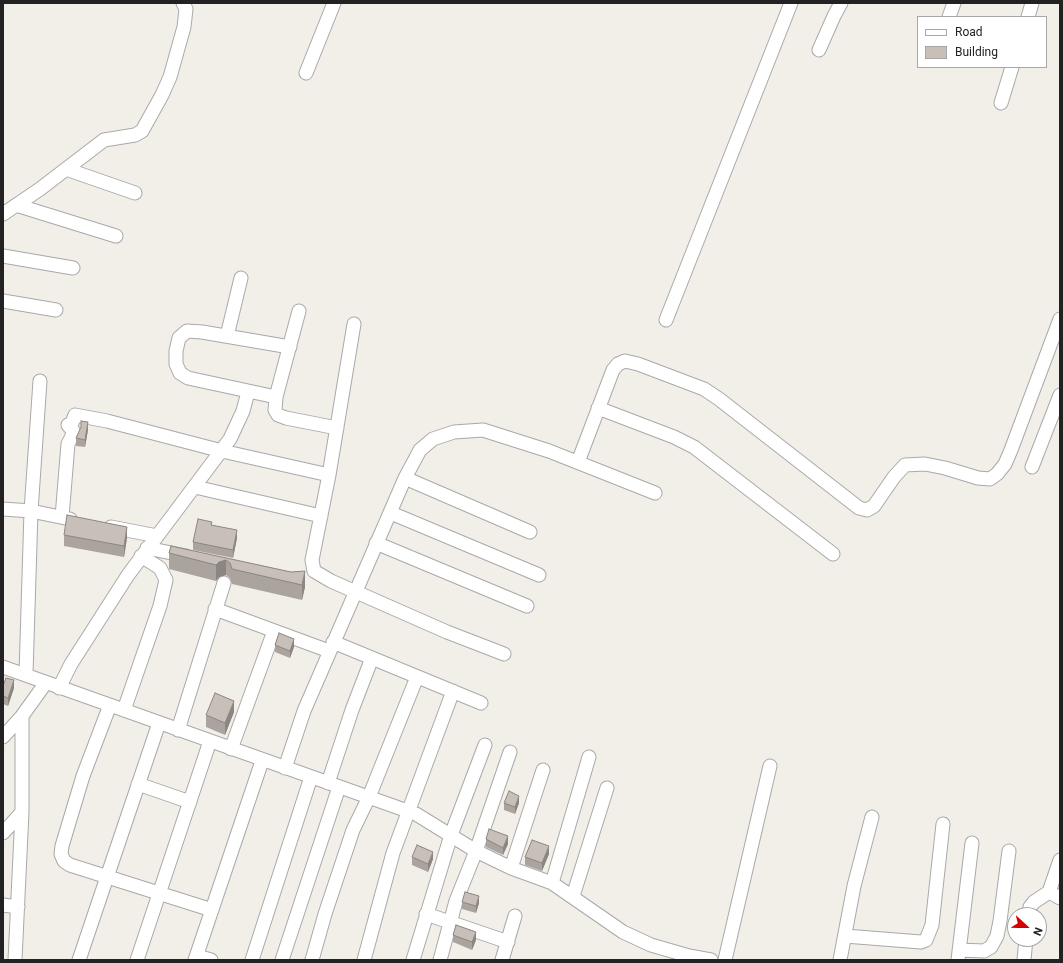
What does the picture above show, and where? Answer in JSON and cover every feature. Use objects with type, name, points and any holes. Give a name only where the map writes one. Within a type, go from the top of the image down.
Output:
[{"type":"street","points":[[3,214],[104,140],[135,136],[142,131],[170,77],[184,27],[186,9],[182,3]]},
{"type":"street","points":[[306,73],[334,3]]},
{"type":"street","points":[[666,320],[791,3]]},
{"type":"street","points":[[819,50],[841,3]]},
{"type":"street","points":[[949,16],[954,3]]},
{"type":"street","points":[[1028,16],[1032,3]]},
{"type":"street","points":[[1001,103],[1012,68]]},
{"type":"street","points":[[66,169],[135,193]]},
{"type":"street","points":[[16,205],[116,236]]},
{"type":"street","points":[[3,256],[73,268]]},
{"type":"street","points":[[227,336],[241,278]]},
{"type":"street","points":[[3,301],[56,310]]},
{"type":"street","points":[[299,311],[276,397],[275,410],[278,415],[286,418],[337,428]]},
{"type":"street","points":[[578,462],[613,370],[618,364],[625,361],[638,364],[688,382],[719,399],[844,498],[859,508],[867,510],[874,506],[894,477],[905,465],[925,464],[945,468],[978,478],[990,479],[997,474],[1011,450],[1060,319]]},
{"type":"street","points":[[354,324],[329,475],[309,574],[321,577],[356,591],[448,632],[504,654]]},
{"type":"street","points":[[276,397],[188,378],[180,373],[176,364],[176,351],[180,338],[187,331],[290,347]]},
{"type":"street","points":[[26,674],[31,511],[40,381]]},
{"type":"street","points":[[59,688],[128,574],[222,451],[237,424],[248,392]]},
{"type":"street","points":[[1032,467],[1060,395]]},
{"type":"street","points":[[598,408],[674,437],[694,447],[833,554]]},
{"type":"street","points":[[62,518],[68,444],[74,432],[68,425],[72,423],[75,415],[107,421],[222,451],[329,475]]},
{"type":"street","points":[[285,768],[304,711],[405,478],[420,450],[433,439],[454,432],[483,430],[578,462],[655,493]]},
{"type":"street","points":[[405,478],[530,532]]},
{"type":"street","points":[[195,487],[321,516]]},
{"type":"street","points":[[3,509],[31,511],[86,522]]},
{"type":"street","points":[[391,513],[540,575]]},
{"type":"street","points":[[102,525],[157,536]]},
{"type":"street","points":[[376,543],[527,606]]},
{"type":"street","points":[[144,552],[202,559]]},
{"type":"street","points":[[124,710],[160,606],[166,580],[160,568],[144,552]]},
{"type":"street","points":[[178,730],[224,584]]},
{"type":"street","points":[[215,610],[274,631],[372,658],[481,703]]},
{"type":"street","points":[[231,749],[274,631]]},
{"type":"street","points":[[282,960],[333,785],[352,710],[372,658]]},
{"type":"street","points":[[3,667],[26,674],[45,684],[110,705],[210,742],[416,814],[476,851],[511,868],[552,883],[623,932],[651,945],[689,956],[711,960]]},
{"type":"street","points":[[312,960],[325,914],[353,830],[369,797],[417,677]]},
{"type":"street","points":[[4,734],[22,716],[45,684]]},
{"type":"street","points":[[364,960],[393,853],[453,691]]},
{"type":"street","points":[[110,705],[83,776],[62,846],[61,854],[64,861],[70,865],[212,910]]},
{"type":"street","points":[[15,960],[22,812],[22,716]]},
{"type":"street","points":[[79,960],[106,876],[159,723]]},
{"type":"street","points":[[136,960],[210,742]]},
{"type":"street","points":[[414,960],[426,914],[451,835],[485,745]]},
{"type":"street","points":[[440,960],[456,901],[476,851],[510,752]]},
{"type":"street","points":[[552,883],[588,757]]},
{"type":"street","points":[[211,960],[196,958],[262,760]]},
{"type":"street","points":[[725,960],[770,766]]},
{"type":"street","points":[[511,868],[543,770]]},
{"type":"street","points":[[252,960],[311,777]]},
{"type":"street","points":[[138,784],[190,802]]},
{"type":"street","points":[[572,896],[607,788]]},
{"type":"street","points":[[3,833],[22,812]]},
{"type":"street","points":[[840,960],[854,886],[872,817]]},
{"type":"street","points":[[845,936],[921,942],[926,940],[932,925],[943,824]]},
{"type":"street","points":[[972,843],[958,955],[984,951],[991,947],[997,936],[1009,851]]},
{"type":"street","points":[[1030,907],[1034,902],[1055,895],[1060,860]]},
{"type":"street","points":[[3,906],[18,907]]},
{"type":"street","points":[[426,914],[508,942]]},
{"type":"street","points":[[502,960],[515,916]]},
{"type":"street","points":[[1024,960],[1025,947]]},
{"type":"building","points":[[81,421],[88,422],[85,440],[76,438],[81,427]]},
{"type":"building","points":[[67,515],[127,527],[124,546],[64,535]]},
{"type":"building","points":[[198,519],[212,522],[211,525],[237,530],[233,550],[193,542]]},
{"type":"building","points":[[171,546],[291,572],[305,571],[302,585],[232,569],[230,563],[226,560],[219,562],[216,565],[169,553]]},
{"type":"building","points":[[279,633],[294,639],[290,651],[275,645]]},
{"type":"building","points":[[6,678],[14,680],[8,698],[3,696],[3,686]]},
{"type":"building","points":[[215,693],[234,701],[225,723],[206,715]]},
{"type":"building","points":[[509,791],[519,796],[515,807],[504,803]]},
{"type":"building","points":[[489,829],[508,836],[503,848],[486,839]]},
{"type":"building","points":[[532,840],[549,846],[542,863],[525,857]]},
{"type":"building","points":[[417,845],[433,852],[428,864],[412,857]]},
{"type":"building","points":[[465,892],[479,896],[476,906],[462,902]]},
{"type":"building","points":[[456,925],[476,932],[472,942],[453,935]]}]
